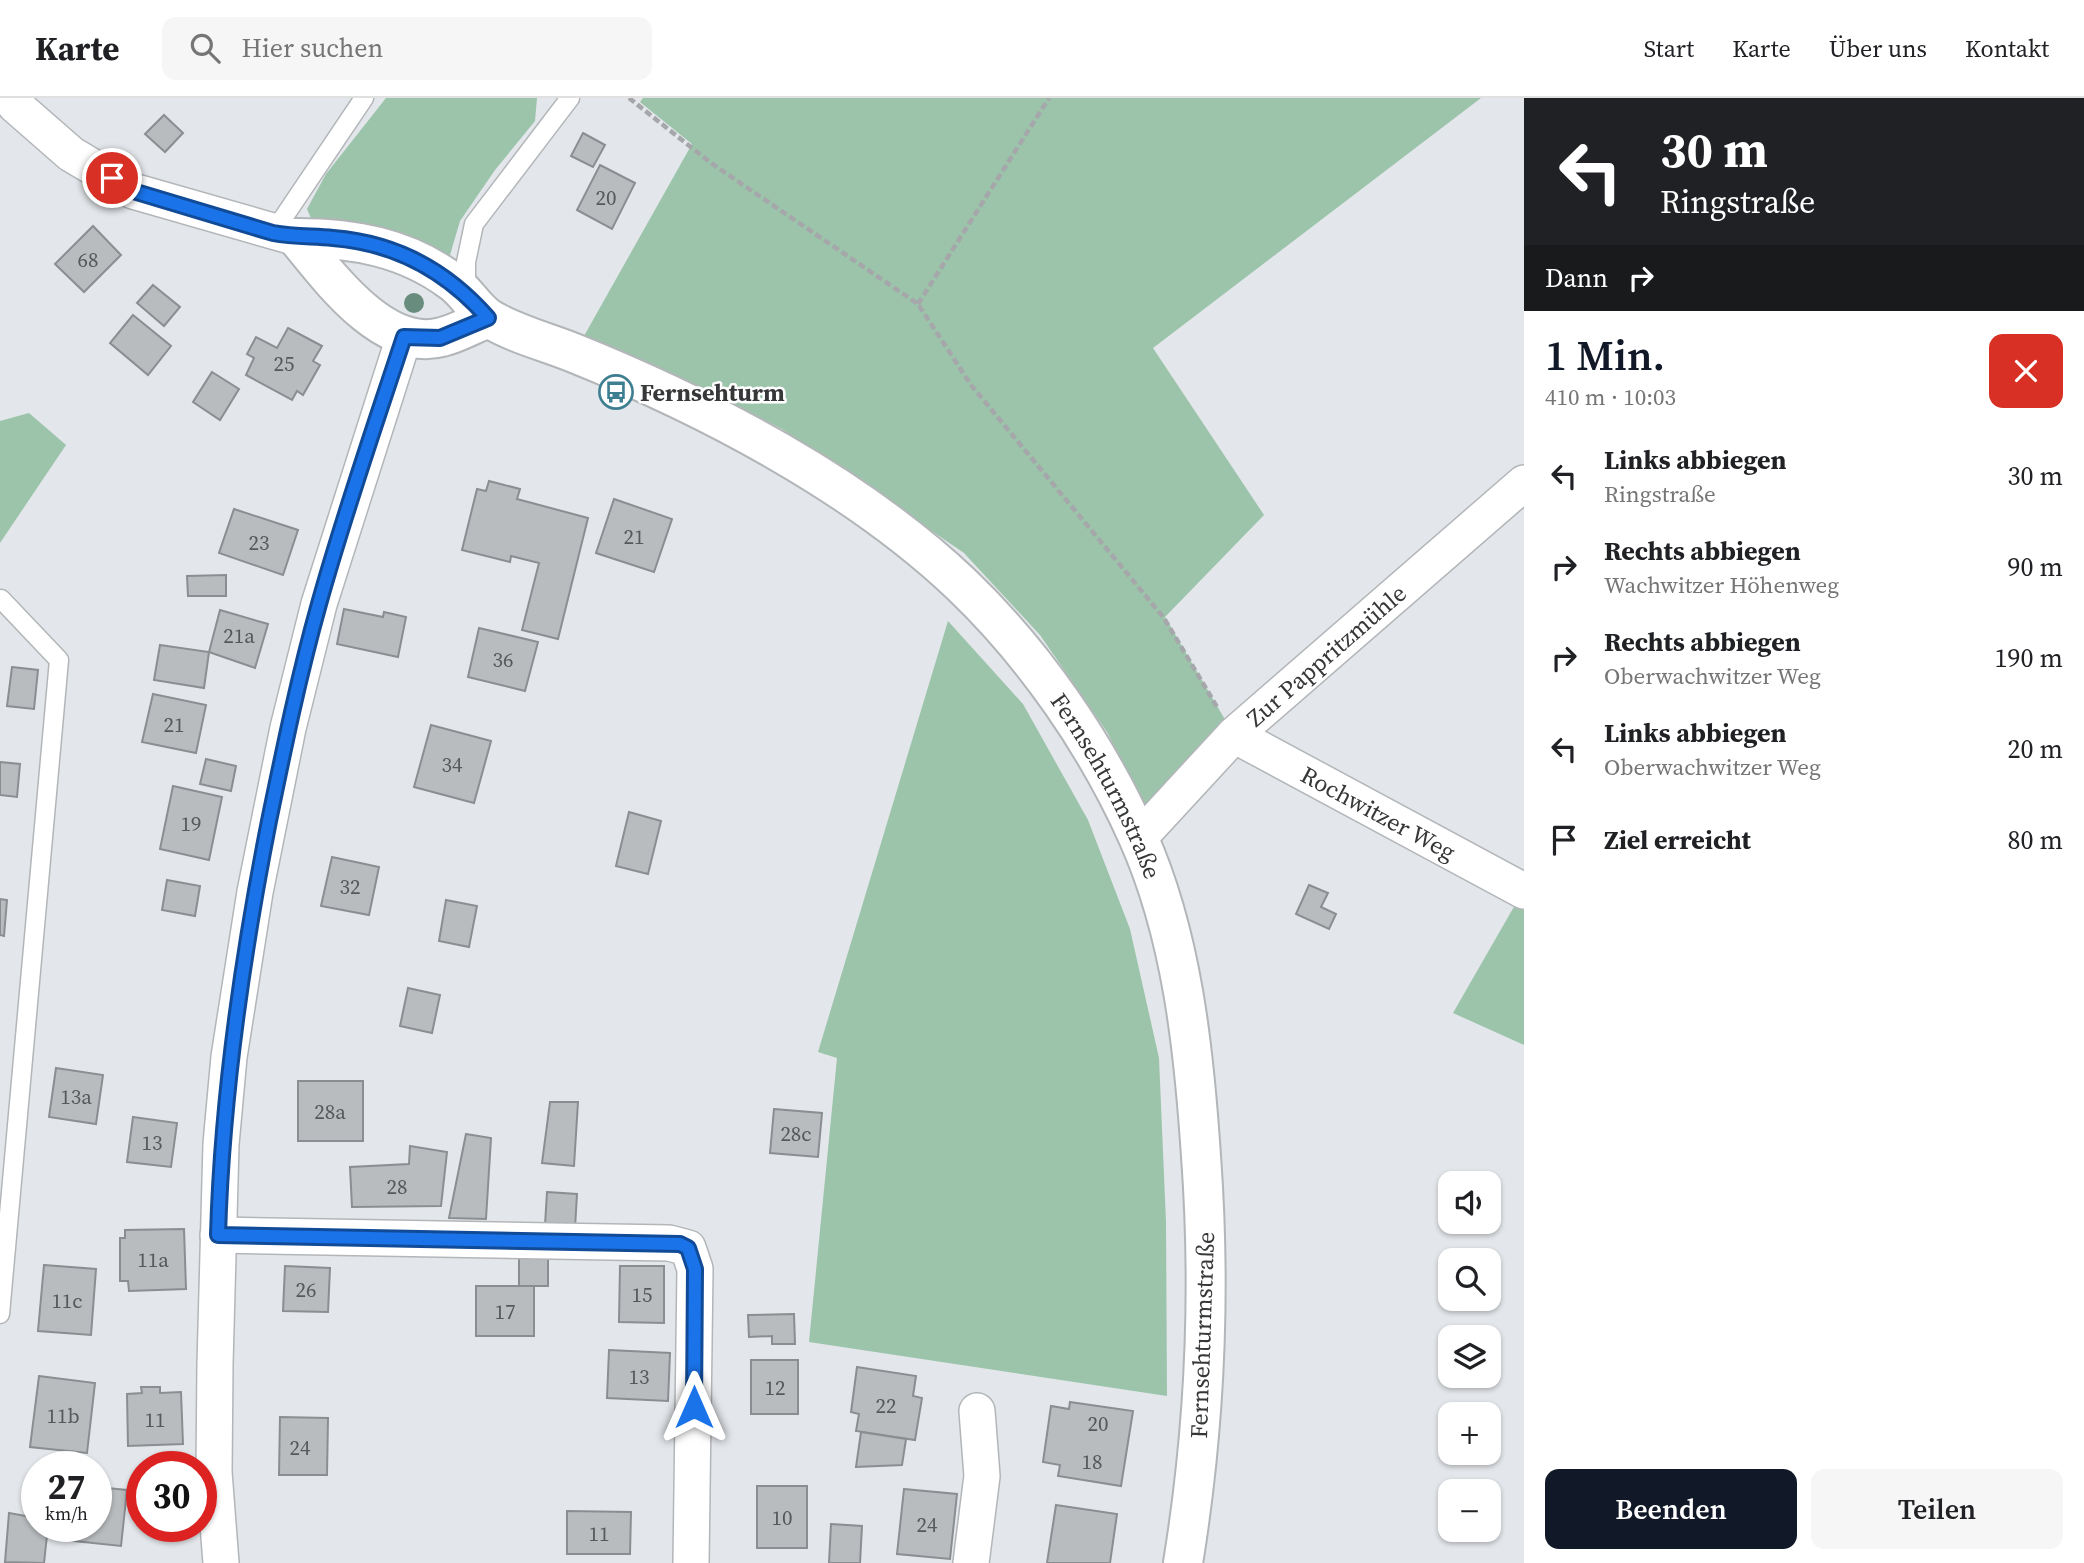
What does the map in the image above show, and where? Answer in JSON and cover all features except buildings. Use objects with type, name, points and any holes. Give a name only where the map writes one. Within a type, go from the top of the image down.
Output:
[{"type":"street","points":[[12,98],[15,105],[71,154],[133,191],[285,235],[362,312],[404,337],[440,338],[477,306]]},
{"type":"street","name":"Fernsehturmstraße","points":[[285,235],[333,238],[380,246],[414,258],[477,306],[692,405],[774,450],[875,514],[962,584],[1019,647],[1087,740],[1139,838],[1174,946],[1190,1037],[1207,1239],[1204,1398],[1183,1563]]},
{"type":"street","points":[[221,1563],[214,1472],[221,1144],[229,1057],[255,892],[288,728],[319,604],[404,337]]},
{"type":"street","name":"Zur Pappritzmühle","points":[[1139,838],[1234,735],[1524,483]]},
{"type":"street","name":"Rochwitzer Weg","points":[[1234,735],[1524,891]]},
{"type":"street","points":[[218,1235],[669,1243],[688,1248],[695,1269],[691,1563]]},
{"type":"street","points":[[971,1563],[982,1476],[978,1411]]},
{"type":"lane","points":[[285,235],[364,98]]},
{"type":"lane","points":[[477,306],[466,262],[474,223],[570,98]]},
{"type":"lane","points":[[0,1314],[59,660],[1,599]]},
{"type":"path","points":[[628,98],[711,163],[918,304],[971,385],[1164,618],[1234,735]]},
{"type":"path","points":[[918,304],[1049,98]]},
{"type":"green space","points":[[386,98],[537,98],[535,121],[495,170],[460,221],[450,255],[442,260],[313,223],[307,209],[326,174]]},
{"type":"green space","points":[[643,98],[1481,98],[1153,348],[1264,515],[1165,617],[1234,735],[1148,812],[1107,732],[1040,635],[964,553],[782,429],[686,380],[584,336],[692,144],[640,102]]},
{"type":"green space","points":[[29,413],[66,445],[0,543],[0,421]]},
{"type":"green space","points":[[948,621],[1023,704],[1088,820],[1130,929],[1159,1058],[1166,1222],[1167,1396],[809,1342],[837,1058],[818,1052]]},
{"type":"green space","points":[[1524,891],[1524,1045],[1453,1013]]},
{"type":"place","name":"Fernsehturm","points":[[616,392]]},
{"type":"route","points":[[112,178],[133,191],[273,233],[297,238],[333,238],[380,246],[414,258],[452,281],[488,318],[440,338],[404,337],[319,604],[288,728],[255,892],[229,1057],[221,1144],[218,1235],[680,1244],[688,1248],[694,1257],[694,1407]]}]
